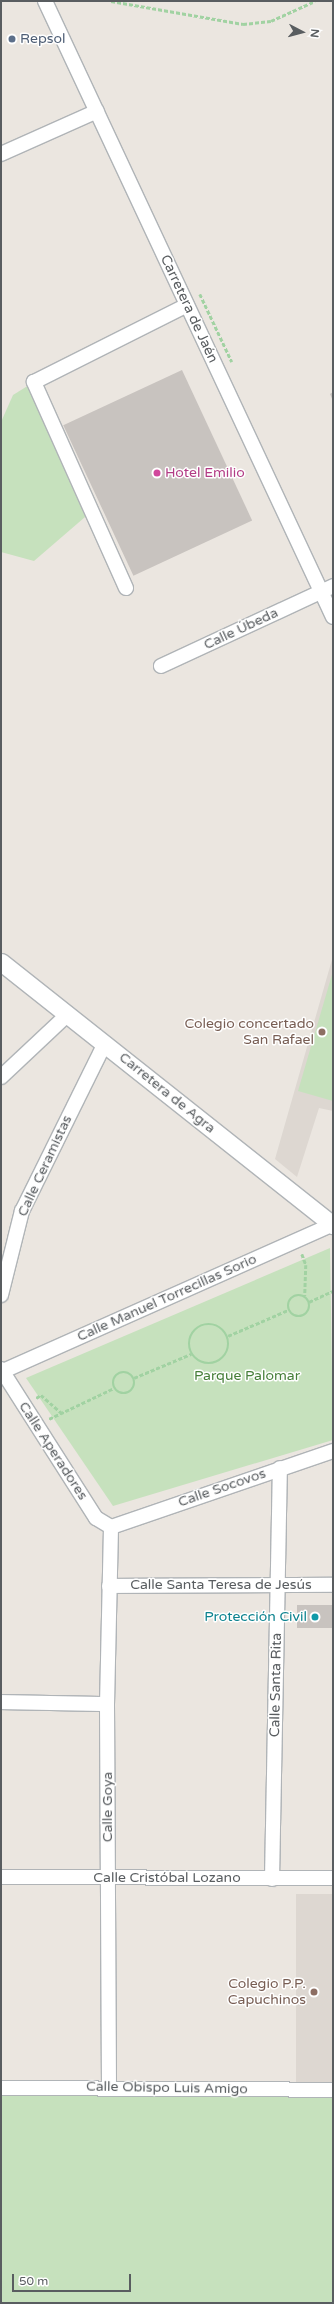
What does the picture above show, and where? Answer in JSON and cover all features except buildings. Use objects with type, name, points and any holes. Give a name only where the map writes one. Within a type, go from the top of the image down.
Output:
[{"type":"street","name":"Carretera de Jaén","points":[[45,1],[188,305],[327,589],[333,618]]},
{"type":"street","points":[[1,154],[97,111]]},
{"type":"street","points":[[126,588],[34,382],[188,305]]},
{"type":"street","name":"Calle Úbeda","points":[[161,666],[327,589]]},
{"type":"street","name":"Carretera de Agra","points":[[1,962],[333,1225]]},
{"type":"street","points":[[1,1077],[68,1014]]},
{"type":"street","name":"Calle Ceramistas","points":[[1,1295],[22,1211],[105,1043]]},
{"type":"street","name":"Calle Manuel Torrecillas Sorio","points":[[1,1371],[333,1225]]},
{"type":"street","name":"Calle Aperadores","points":[[1,1371],[96,1518],[111,1527]]},
{"type":"street","name":"Calle Socovos","points":[[111,1527],[333,1451]]},
{"type":"street","name":"Calle Santa Rita","points":[[272,1879],[280,1468]]},
{"type":"street","name":"Calle Goya","points":[[109,2087],[107,1704],[111,1527]]},
{"type":"street","name":"Calle Santa Teresa de Jesús","points":[[109,1586],[333,1585]]},
{"type":"street","points":[[1,1702],[107,1704]]},
{"type":"street","name":"Calle Cristóbal Lozano","points":[[1,1877],[333,1878]]},
{"type":"street","name":"Calle Obispo Luis Amigo","points":[[1,2088],[109,2087],[333,2090]]},
{"type":"path","points":[[111,1],[242,24],[271,21],[315,1]]},
{"type":"path","points":[[288,1310],[294,1316],[302,1317],[308,1312],[309,1302],[305,1296],[306,1265],[297,1240]]},
{"type":"path","points":[[309,1302],[333,1291]]},
{"type":"path","points":[[288,1310],[291,1297],[305,1296]]},
{"type":"path","points":[[228,1336],[288,1310]]},
{"type":"path","points":[[217,1325],[228,1336],[228,1352],[218,1362],[205,1364],[191,1354],[189,1338],[197,1327],[217,1325]]},
{"type":"path","points":[[134,1378],[191,1354]]},
{"type":"path","points":[[37,1425],[114,1388],[127,1393],[133,1389],[134,1378],[130,1373],[120,1372],[113,1380],[114,1388]]},
{"type":"path","points":[[24,1406],[41,1395],[62,1413]]},
{"type":"shaded area","name":"Colegio concertado San Rafael","points":[[333,956],[333,1111],[319,1108],[297,1177],[275,1159]]},
{"type":"shaded area","name":"Colegio P.P. Capuchinos","points":[[296,1894],[333,1894],[333,2089],[296,2089]]},
{"type":"green space","points":[[34,382],[92,511],[34,561],[1,552],[1,422],[13,395]]},
{"type":"green space","points":[[333,971],[333,1101],[298,1091]]},
{"type":"green space","name":"Parque Palomar","points":[[330,1248],[333,1440],[113,1506],[26,1378]]},
{"type":"green space","points":[[1,2088],[333,2088],[333,2303],[1,2303]]},
{"type":"place","name":"Repsol","points":[[12,39]]},
{"type":"place","name":"Hotel Emilio","points":[[157,473]]},
{"type":"place","name":"Colegio concertado San Rafael","points":[[322,1032]]},
{"type":"place","name":"Protección Civil","points":[[315,1617]]},
{"type":"place","name":"Colegio P.P. Capuchinos","points":[[314,1992]]}]
